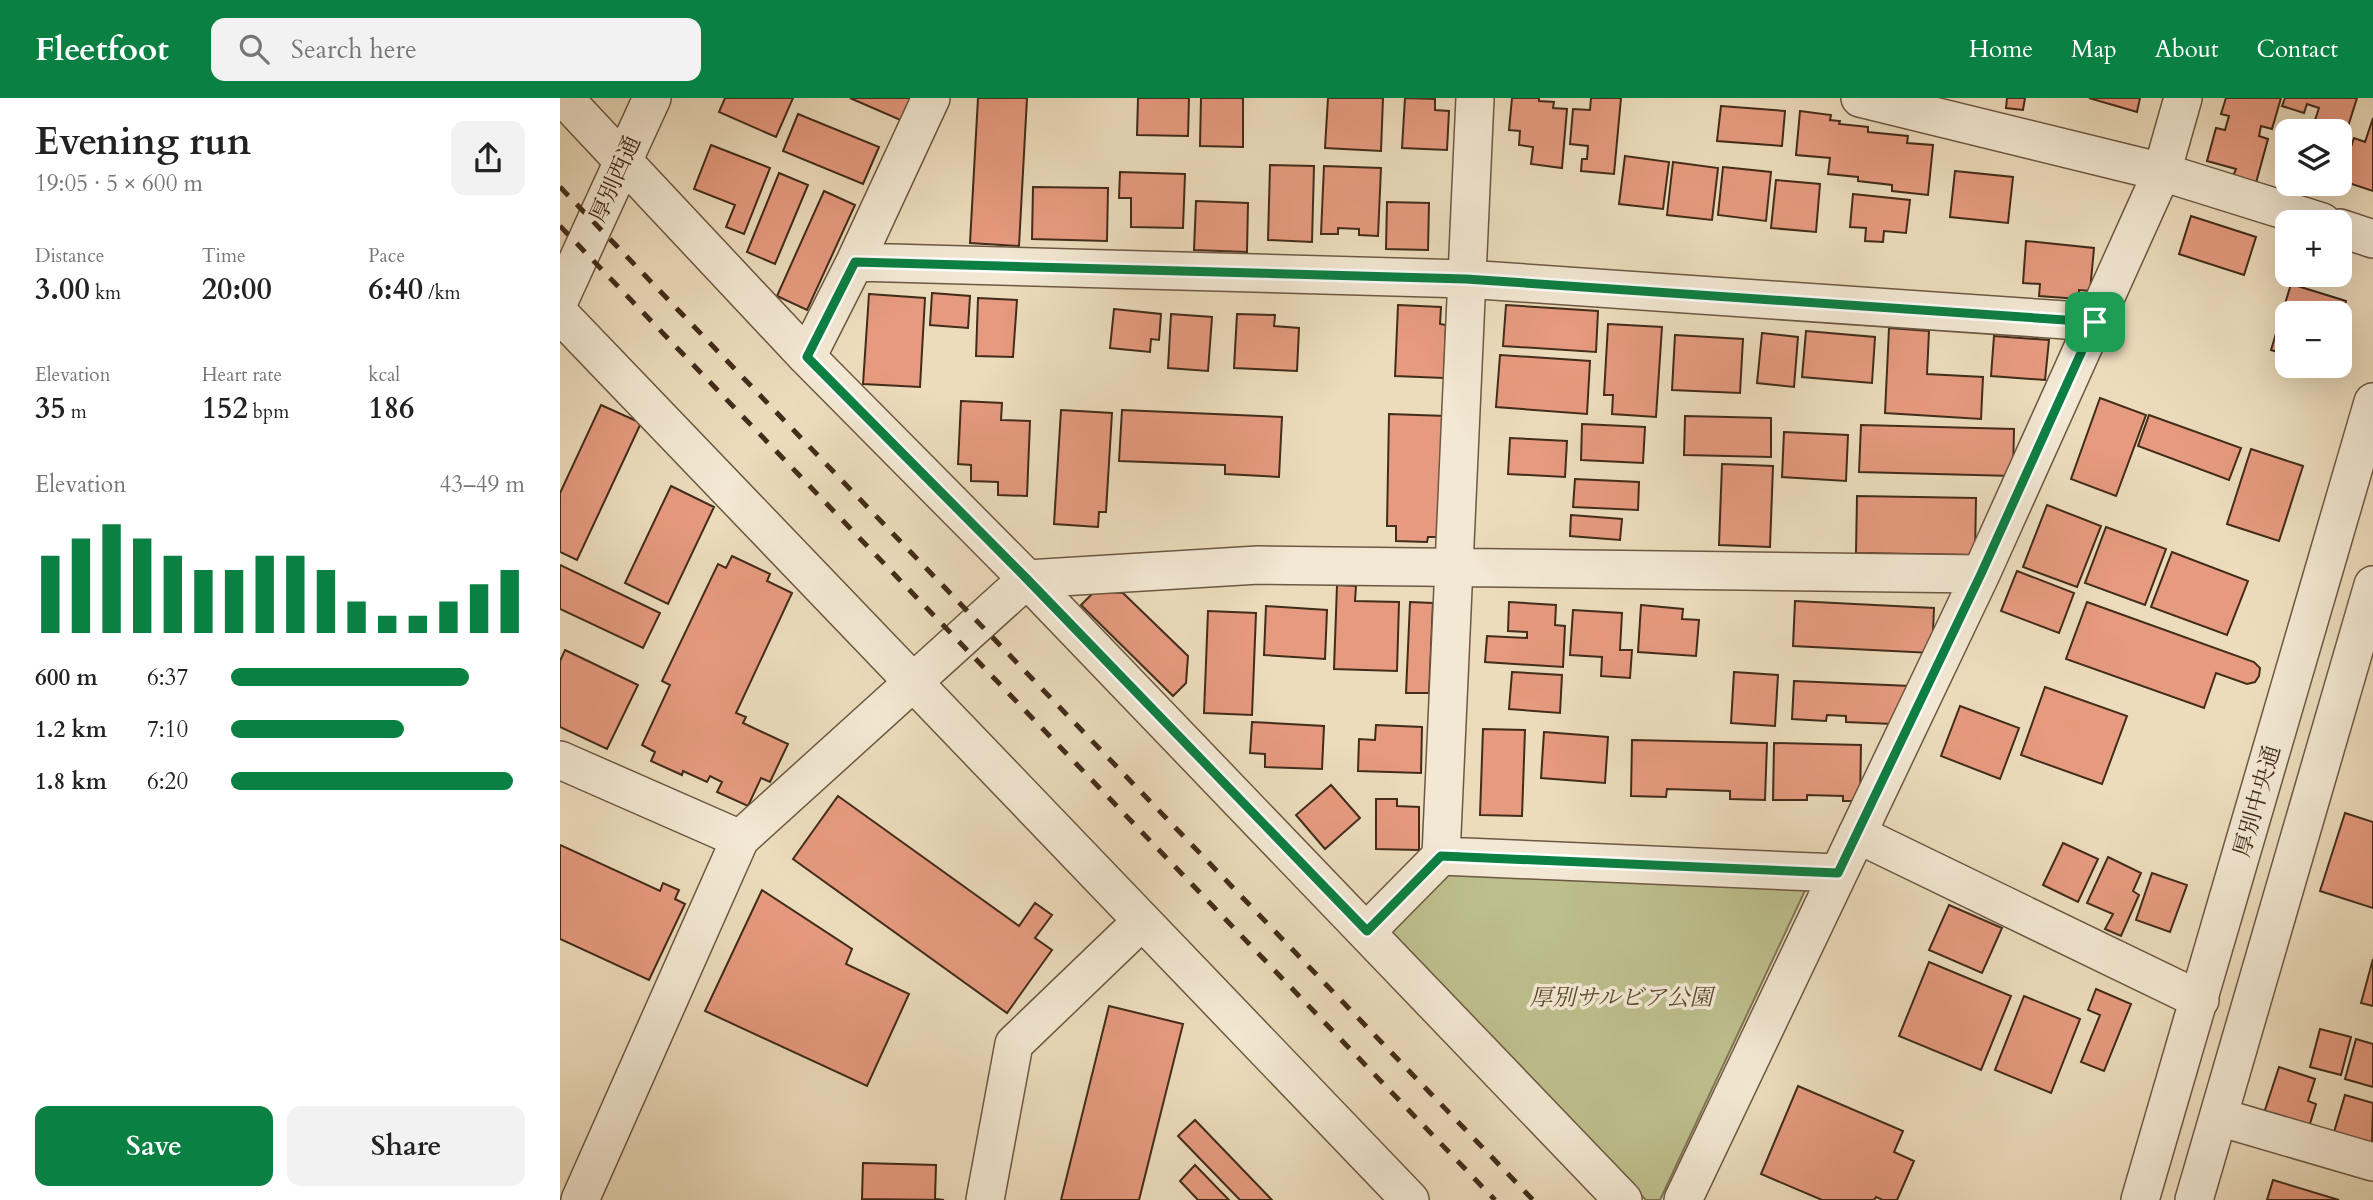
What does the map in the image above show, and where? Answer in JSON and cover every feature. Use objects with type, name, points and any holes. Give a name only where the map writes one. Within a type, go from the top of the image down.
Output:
[{"type":"street","points":[[564,98],[807,357],[1027,579],[1623,1200]]},
{"type":"street","name":"厚別西通","points":[[560,299],[652,98]]},
{"type":"street","points":[[807,357],[855,262],[931,98]]},
{"type":"street","points":[[1367,931],[1441,856],[1475,98]]},
{"type":"street","points":[[1860,98],[2162,172],[2284,210]]},
{"type":"street","points":[[1683,1200],[1981,574],[2162,172],[2183,98]]},
{"type":"street","points":[[2352,232],[2373,239]]},
{"type":"street","points":[[855,262],[1466,279],[2095,322]]},
{"type":"street","points":[[560,314],[1410,1200]]},
{"type":"street","name":"厚別中央通","points":[[2140,1200],[2373,402]]},
{"type":"street","points":[[580,1200],[740,839],[1027,579],[1258,565],[1981,574]]},
{"type":"street","points":[[2194,1200],[2373,585]]},
{"type":"street","points":[[560,760],[740,839]]},
{"type":"street","points":[[1857,834],[2200,1000]]},
{"type":"street","points":[[1441,856],[1838,873]]},
{"type":"street","points":[[985,1200],[1014,1044],[1142,921]]},
{"type":"street","points":[[2219,1117],[2373,1162]]},
{"type":"green space","name":"厚別サルビア公園","points":[[1442,872],[1810,880],[1660,1200],[1646,1200],[1387,930]]},
{"type":"building","points":[[725,98],[793,98],[776,137],[719,112]]},
{"type":"building","points":[[850,98],[916,98],[905,122]]},
{"type":"building","points":[[978,98],[1027,98],[1019,246],[970,243]]},
{"type":"building","points":[[1138,98],[1189,98],[1188,136],[1137,135]]},
{"type":"building","points":[[1201,98],[1243,98],[1243,147],[1200,146]]},
{"type":"building","points":[[1328,98],[1383,98],[1381,151],[1325,148]]},
{"type":"building","points":[[1405,98],[1435,99],[1435,110],[1449,111],[1447,150],[1402,148]]},
{"type":"building","points":[[1512,98],[1539,98],[1539,101],[1554,102],[1553,108],[1567,109],[1562,168],[1531,164],[1533,147],[1519,145],[1520,131],[1509,130]]},
{"type":"building","points":[[1591,98],[1621,98],[1614,174],[1581,171],[1582,159],[1587,159],[1588,146],[1570,144],[1573,109],[1590,110]]},
{"type":"building","points":[[2007,98],[2025,98],[2023,110],[2006,108]]},
{"type":"building","points":[[2089,98],[2140,98],[2137,112]]},
{"type":"building","points":[[2226,98],[2281,98],[2272,129],[2261,126],[2259,136],[2268,139],[2256,183],[2233,176],[2236,169],[2207,161],[2216,128],[2225,130],[2229,116],[2221,114]]},
{"type":"building","points":[[2285,98],[2357,98],[2350,119],[2315,119],[2319,108],[2307,104],[2304,113],[2282,106]]},
{"type":"building","points":[[1721,106],[1785,111],[1782,146],[1717,141]]},
{"type":"building","points":[[1800,111],[1831,115],[1830,120],[1840,121],[1839,124],[1868,127],[1868,132],[1908,136],[1907,143],[1933,145],[1928,195],[1892,191],[1892,185],[1858,181],[1858,177],[1828,174],[1830,158],[1796,155]]},
{"type":"building","points":[[798,114],[879,147],[863,184],[783,151]]},
{"type":"building","points":[[2373,118],[2373,191],[2352,184],[2352,144],[2354,138],[2365,142]]},
{"type":"building","points":[[711,145],[770,168],[744,234],[726,227],[735,205],[694,189]]},
{"type":"building","points":[[1625,156],[1669,162],[1663,209],[1619,204]]},
{"type":"building","points":[[1673,162],[1718,168],[1712,220],[1667,215]]},
{"type":"building","points":[[1270,165],[1314,166],[1312,242],[1268,240]]},
{"type":"building","points":[[1324,166],[1381,168],[1378,236],[1359,235],[1359,229],[1338,228],[1338,234],[1321,234]]},
{"type":"building","points":[[1723,167],[1771,172],[1766,221],[1718,215]]},
{"type":"building","points":[[1955,171],[2013,177],[2008,223],[1950,217]]},
{"type":"building","points":[[1120,172],[1185,174],[1183,228],[1131,227],[1131,198],[1119,198]]},
{"type":"building","points":[[779,173],[808,185],[775,264],[747,252]]},
{"type":"building","points":[[1776,180],[1820,184],[1816,232],[1771,228]]},
{"type":"building","points":[[1033,187],[1108,188],[1107,241],[1032,239]]},
{"type":"building","points":[[824,191],[855,205],[807,310],[777,296]]},
{"type":"building","points":[[1853,194],[1910,200],[1906,233],[1884,231],[1883,242],[1865,241],[1866,228],[1850,227]]},
{"type":"building","points":[[1196,201],[1248,203],[1247,252],[1194,250]]},
{"type":"building","points":[[1387,202],[1429,203],[1428,250],[1386,249]]},
{"type":"building","points":[[2191,216],[2256,237],[2244,275],[2179,254]]},
{"type":"building","points":[[2026,241],[2094,248],[2090,291],[2079,290],[2079,299],[2039,296],[2040,284],[2023,283]]},
{"type":"building","points":[[2290,287],[2301,287],[2346,301],[2286,301]]},
{"type":"building","points":[[932,293],[970,296],[968,328],[930,325]]},
{"type":"building","points":[[869,294],[925,298],[920,387],[863,384]]},
{"type":"building","points":[[978,298],[1017,300],[1013,357],[976,356]]},
{"type":"building","points":[[1398,305],[1441,307],[1440,324],[1446,325],[1444,378],[1395,376]]},
{"type":"building","points":[[1506,305],[1598,311],[1596,352],[1503,346]]},
{"type":"building","points":[[1114,309],[1161,314],[1159,340],[1151,339],[1150,352],[1110,348]]},
{"type":"building","points":[[1171,314],[1212,317],[1208,371],[1168,368]]},
{"type":"building","points":[[1237,314],[1275,315],[1274,326],[1299,328],[1297,371],[1234,368]]},
{"type":"building","points":[[1608,324],[1662,327],[1656,417],[1612,414],[1613,395],[1604,395]]},
{"type":"building","points":[[1889,328],[1929,331],[1927,374],[1983,377],[1981,419],[1885,413]]},
{"type":"building","points":[[1806,331],[1875,337],[1872,383],[1802,377]]},
{"type":"building","points":[[1762,333],[1798,337],[1794,387],[1757,383]]},
{"type":"building","points":[[1675,335],[1743,339],[1740,393],[1672,390]]},
{"type":"building","points":[[1994,336],[2049,340],[2045,380],[1991,376]]},
{"type":"building","points":[[1500,355],[1590,361],[1587,414],[1496,407]]},
{"type":"building","points":[[2100,398],[2146,415],[2116,496],[2071,479]]},
{"type":"building","points":[[961,401],[1002,403],[1001,420],[1030,421],[1027,496],[998,495],[998,482],[971,481],[971,465],[958,464]]},
{"type":"building","points":[[601,405],[641,423],[577,560],[560,552],[560,493]]},
{"type":"building","points":[[1061,410],[1112,413],[1106,512],[1099,512],[1098,527],[1054,524]]},
{"type":"building","points":[[1122,410],[1282,417],[1279,477],[1225,474],[1225,465],[1119,461]]},
{"type":"building","points":[[1389,414],[1446,416],[1444,537],[1428,537],[1427,542],[1396,541],[1396,526],[1387,526]]},
{"type":"building","points":[[2149,415],[2241,448],[2229,480],[2138,446]]},
{"type":"building","points":[[1685,416],[1771,418],[1771,457],[1684,455]]},
{"type":"building","points":[[1582,424],[1645,427],[1643,463],[1581,460]]},
{"type":"building","points":[[1861,425],[2014,429],[2013,476],[1859,472]]},
{"type":"building","points":[[1784,432],[1848,435],[1846,481],[1782,477]]},
{"type":"building","points":[[1510,438],[1567,441],[1565,477],[1508,474]]},
{"type":"building","points":[[2251,449],[2303,466],[2279,541],[2227,524]]},
{"type":"building","points":[[1722,464],[1773,466],[1770,547],[1719,545]]},
{"type":"building","points":[[1575,479],[1639,482],[1638,510],[1573,507]]},
{"type":"building","points":[[671,486],[714,507],[668,604],[625,583]]},
{"type":"building","points":[[1857,496],[1976,498],[1975,555],[1856,553]]},
{"type":"building","points":[[2047,505],[2101,526],[2077,587],[2023,567]]},
{"type":"building","points":[[1571,515],[1622,519],[1620,540],[1570,536]]},
{"type":"building","points":[[2106,527],[2166,549],[2145,605],[2085,583]]},
{"type":"building","points":[[2172,552],[2248,581],[2227,635],[2151,607]]},
{"type":"building","points":[[732,556],[770,574],[767,581],[792,593],[736,713],[746,717],[743,723],[788,744],[770,782],[761,778],[748,806],[717,792],[722,782],[710,776],[707,782],[683,771],[682,775],[651,761],[655,752],[642,745],[670,685],[662,681],[718,564],[726,568]]},
{"type":"building","points":[[560,565],[660,613],[643,648],[560,609]]},
{"type":"building","points":[[2017,571],[2074,593],[2059,633],[2001,611]]},
{"type":"building","points":[[1337,585],[1356,586],[1355,601],[1399,602],[1397,671],[1334,669]]},
{"type":"building","points":[[1095,591],[1123,593],[1188,656],[1186,683],[1173,696],[1081,605]]},
{"type":"building","points":[[1795,601],[1934,608],[1932,653],[1793,646]]},
{"type":"building","points":[[1410,602],[1433,603],[1429,693],[1406,693]]},
{"type":"building","points":[[1509,602],[1556,605],[1555,625],[1565,626],[1563,667],[1485,662],[1487,636],[1527,638],[1527,632],[1508,631]]},
{"type":"building","points":[[2087,602],[2254,662],[2260,668],[2259,676],[2255,682],[2247,684],[2216,673],[2204,708],[2066,659]]},
{"type":"building","points":[[1641,605],[1683,609],[1682,619],[1699,620],[1696,656],[1638,652]]},
{"type":"building","points":[[1266,606],[1327,610],[1325,659],[1264,655]]},
{"type":"building","points":[[1573,610],[1622,613],[1620,650],[1632,650],[1630,678],[1601,676],[1602,657],[1570,655]]},
{"type":"building","points":[[1208,611],[1256,613],[1252,715],[1204,713]]},
{"type":"building","points":[[565,650],[638,685],[607,749],[560,727],[560,661]]},
{"type":"building","points":[[1512,672],[1562,675],[1560,713],[1509,709]]},
{"type":"building","points":[[1734,672],[1778,675],[1775,726],[1731,723]]},
{"type":"building","points":[[1794,681],[1910,686],[1893,724],[1846,722],[1846,716],[1827,715],[1826,721],[1792,719]]},
{"type":"building","points":[[2045,687],[2127,716],[2102,784],[2021,755]]},
{"type":"building","points":[[1960,706],[2019,728],[2000,779],[1941,756]]},
{"type":"building","points":[[1252,722],[1324,726],[1322,769],[1265,767],[1265,754],[1250,753]]},
{"type":"building","points":[[1376,725],[1422,727],[1421,773],[1358,771],[1359,739],[1375,740]]},
{"type":"building","points":[[1483,729],[1525,730],[1522,816],[1480,815]]},
{"type":"building","points":[[1544,732],[1608,737],[1605,783],[1541,778]]},
{"type":"building","points":[[1632,740],[1767,743],[1765,800],[1730,799],[1730,791],[1667,789],[1666,797],[1631,796]]},
{"type":"building","points":[[1774,743],[1861,745],[1860,801],[1843,801],[1843,796],[1807,795],[1807,800],[1773,800]]},
{"type":"building","points":[[1331,785],[1360,818],[1325,849],[1296,815]]},
{"type":"building","points":[[838,796],[1019,926],[1035,903],[1052,915],[1035,938],[1052,950],[1007,1013],[793,859]]},
{"type":"building","points":[[1376,799],[1397,799],[1397,806],[1419,807],[1419,850],[1376,849]]},
{"type":"building","points":[[2345,813],[2373,822],[2373,908],[2320,891]]},
{"type":"building","points":[[2063,843],[2098,859],[2078,902],[2043,885]]},
{"type":"building","points":[[560,845],[660,891],[663,883],[679,890],[675,899],[685,904],[649,980],[560,939]]},
{"type":"building","points":[[2108,857],[2141,873],[2133,891],[2139,895],[2121,936],[2105,929],[2113,914],[2087,903]]},
{"type":"building","points":[[2152,873],[2187,885],[2170,932],[2136,920]]},
{"type":"building","points":[[762,890],[852,949],[846,964],[909,994],[867,1086],[705,1011]]},
{"type":"building","points":[[1949,905],[2002,928],[1982,973],[1929,950]]},
{"type":"building","points":[[2373,959],[2373,1006],[2361,1003]]},
{"type":"building","points":[[1929,962],[2011,996],[1981,1070],[1899,1036]]},
{"type":"building","points":[[2096,989],[2131,1004],[2104,1071],[2081,1062],[2100,1015],[2088,1010]]},
{"type":"building","points":[[2024,996],[2080,1019],[2051,1093],[1995,1070]]},
{"type":"building","points":[[1109,1006],[1183,1024],[1139,1200],[1061,1200]]},
{"type":"building","points":[[2320,1029],[2351,1037],[2341,1075],[2310,1067]]},
{"type":"building","points":[[2356,1039],[2373,1044],[2373,1087],[2345,1079]]},
{"type":"building","points":[[2279,1067],[2315,1079],[2308,1101],[2316,1104],[2309,1127],[2264,1113]]},
{"type":"building","points":[[1798,1086],[1903,1131],[1894,1152],[1914,1161],[1897,1200],[1876,1197],[1874,1200],[1822,1200],[1761,1174]]},
{"type":"building","points":[[2345,1095],[2373,1103],[2372,1144],[2334,1132]]},
{"type":"building","points":[[1195,1120],[1272,1200],[1240,1200],[1178,1136]]},
{"type":"building","points":[[863,1163],[936,1165],[935,1199],[944,1200],[862,1199]]},
{"type":"building","points":[[1195,1165],[1229,1200],[1198,1200],[1180,1181]]},
{"type":"building","points":[[2273,1180],[2339,1200],[2267,1200]]},
{"type":"railway","points":[[560,187],[1533,1200]]},
{"type":"railway","points":[[560,226],[1495,1200]]},
{"type":"route","points":[[855,262],[1466,279],[2095,322],[1981,574],[1838,873],[1441,856],[1367,931],[1027,579],[807,357],[855,262]]}]
